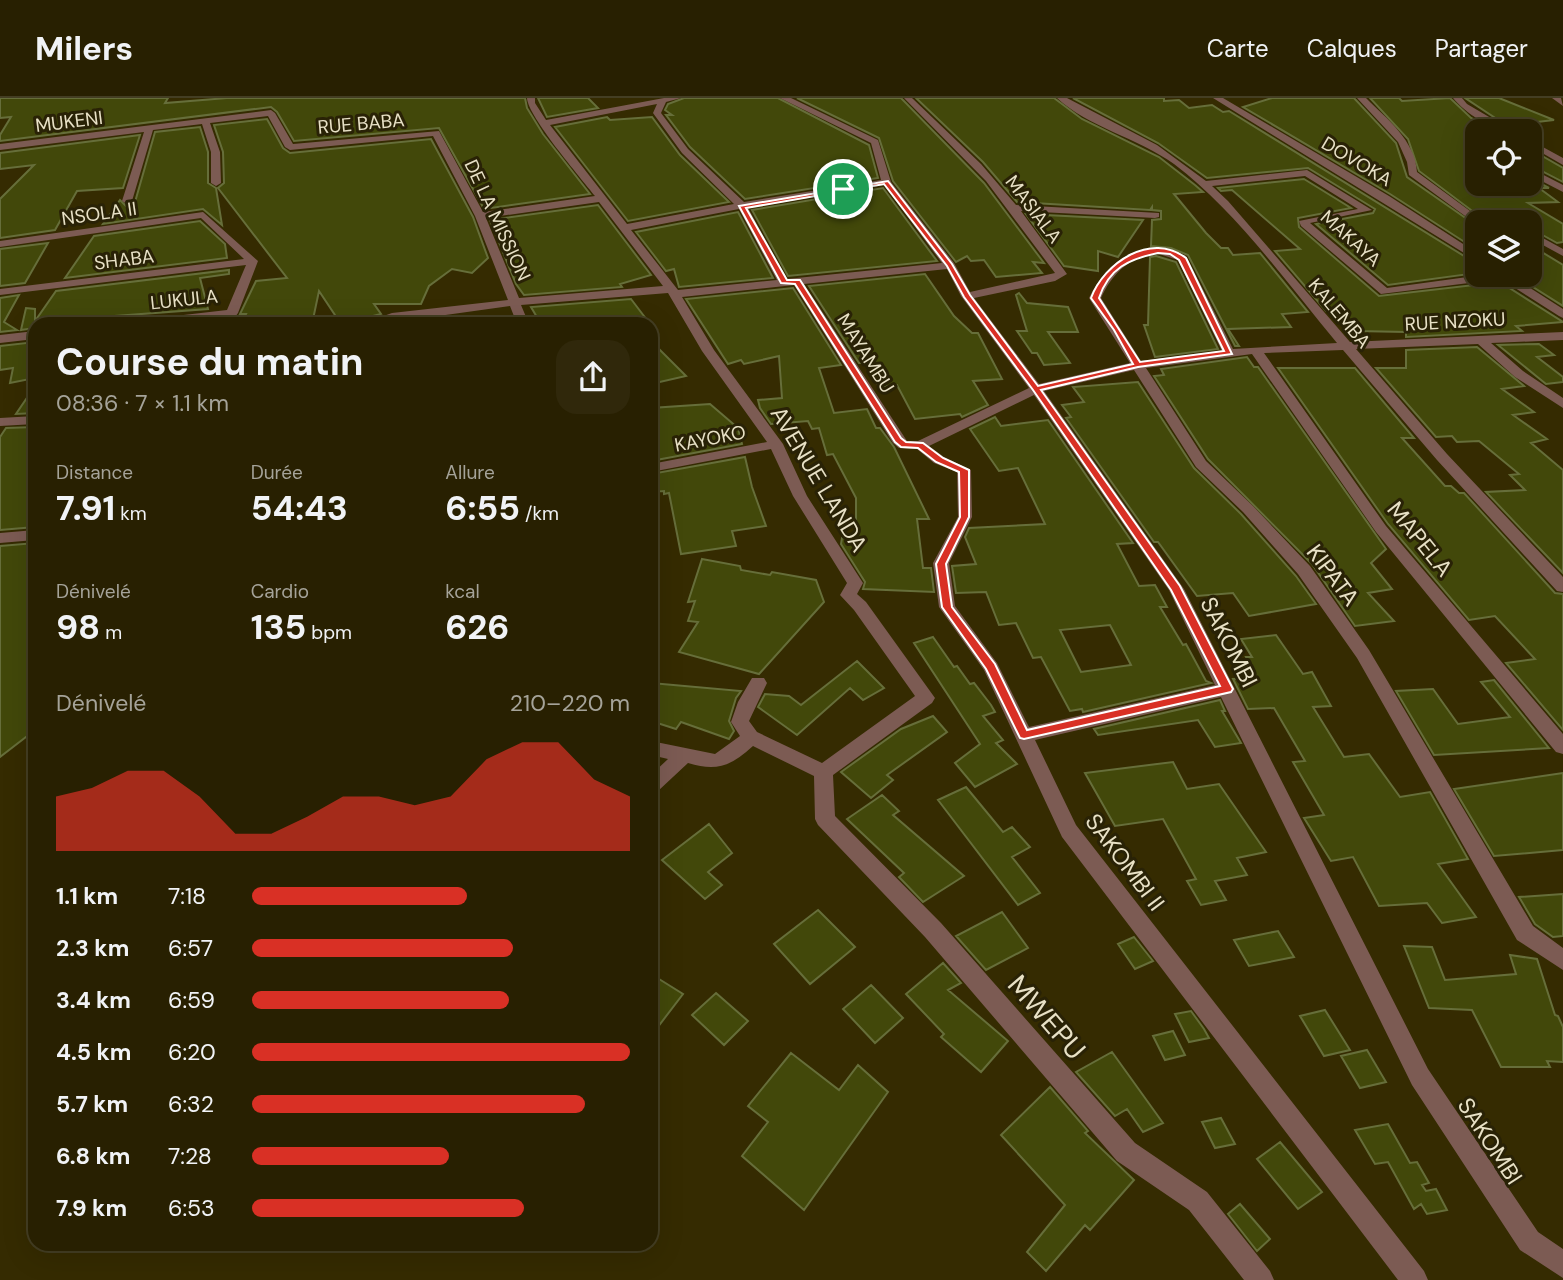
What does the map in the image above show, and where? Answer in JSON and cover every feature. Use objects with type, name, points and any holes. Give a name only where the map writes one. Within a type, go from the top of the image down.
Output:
[{"type":"street","name":"AVENUE LANDA","points":[[531,98],[531,103],[544,123],[673,292],[708,351],[776,444],[800,496],[855,583],[848,595],[860,606],[926,698],[823,772]]},
{"type":"street","points":[[544,123],[677,98]]},
{"type":"street","name":"SAKOMBI","points":[[784,98],[875,142],[886,182],[950,265],[967,296],[1036,389],[1176,589],[1420,1077],[1528,1241],[1563,1265]]},
{"type":"street","name":"MASIALA","points":[[908,98],[920,114],[977,164],[1014,208],[1060,274],[1051,279],[967,296]]},
{"type":"street","name":"KALEMBA","points":[[1061,98],[1083,113],[1164,153],[1205,184],[1442,457],[1563,587]]},
{"type":"street","name":"DOVOKA","points":[[1217,98],[1385,198],[1465,250]]},
{"type":"street","points":[[1362,98],[1397,135],[1413,158],[1412,173],[1465,211]]},
{"type":"street","points":[[1457,98],[1464,106],[1487,119]]},
{"type":"street","points":[[1556,98],[1563,103]]},
{"type":"street","name":"MAYAMBU","points":[[663,101],[657,113],[685,151],[742,206],[898,440],[912,445]]},
{"type":"street","name":"MUKENI","points":[[0,146],[271,113],[290,147]]},
{"type":"street","points":[[205,122],[217,158],[219,173],[216,183]]},
{"type":"street","points":[[127,201],[149,129]]},
{"type":"street","name":"RUE BABA","points":[[290,147],[436,133]]},
{"type":"street","name":"DE LA MISSION","points":[[436,133],[480,216],[521,317]]},
{"type":"street","points":[[1542,149],[1561,159]]},
{"type":"street","points":[[1543,159],[1561,159]]},
{"type":"street","name":"MAKAYA","points":[[1205,184],[1307,173],[1367,210],[1304,221],[1319,238],[1379,289],[1393,292],[1465,281]]},
{"type":"street","points":[[1542,178],[1563,189]]},
{"type":"street","points":[[623,228],[886,182]]},
{"type":"street","points":[[480,216],[603,198]]},
{"type":"street","points":[[1014,208],[1154,215]]},
{"type":"street","name":"NSOLA II","points":[[0,244],[203,215],[253,261]]},
{"type":"street","points":[[1542,241],[1563,253]]},
{"type":"street","name":"KIPATA","points":[[1229,353],[1182,258],[1158,250],[1131,256],[1115,266],[1101,283],[1095,298],[1118,329],[1201,464],[1248,509],[1304,570],[1363,654],[1525,933],[1563,960]]},
{"type":"street","points":[[229,317],[253,261]]},
{"type":"street","name":"SHABA","points":[[0,292],[253,261]]},
{"type":"street","points":[[393,317],[516,302],[791,282],[950,265]]},
{"type":"street","points":[[1521,287],[1563,314]]},
{"type":"street","points":[[0,339],[28,336]]},
{"type":"street","name":"RUE NZOKU","points":[[912,445],[1036,389],[1138,365],[1255,350],[1563,336]]},
{"type":"street","points":[[1481,340],[1519,374],[1563,404]]},
{"type":"street","name":"MAPELA","points":[[1255,350],[1381,529],[1563,747]]},
{"type":"street","points":[[0,422],[28,420]]},
{"type":"street","name":"KAYOKO","points":[[658,467],[776,444]]},
{"type":"street","name":"SAKOMBI II","points":[[912,445],[964,470],[965,517],[941,564],[947,607],[991,667],[1069,831],[1415,1280]]},
{"type":"street","points":[[0,538],[28,536]]},
{"type":"street","points":[[758,682],[740,722],[751,737],[823,772]]},
{"type":"street","points":[[1024,735],[1227,689]]},
{"type":"street","points":[[658,749],[713,763],[724,761],[751,737]]},
{"type":"street","points":[[658,780],[685,755]]},
{"type":"street","name":"MWEPU","points":[[823,772],[825,819],[933,930],[1125,1152],[1198,1201],[1261,1280]]},
{"type":"building","points":[[0,98],[168,98],[165,103],[227,98],[525,98],[527,108],[543,134],[590,194],[484,209],[439,128],[294,141],[277,112],[271,107],[0,141],[0,135],[11,117],[0,118]]},
{"type":"building","points":[[538,98],[588,98],[598,108],[547,117]]},
{"type":"building","points":[[684,98],[778,98],[869,145],[878,178],[745,199],[690,147],[666,115],[672,115],[665,110],[668,104]]},
{"type":"building","points":[[797,98],[901,98],[984,183],[1044,263],[1033,262],[1042,273],[996,277],[984,260],[971,261],[967,256],[956,262],[893,181],[879,138]]},
{"type":"building","points":[[916,98],[1054,98],[1082,119],[1159,157],[1195,185],[1203,192],[1174,194],[1206,233],[1221,248],[1228,248],[1233,255],[1260,253],[1308,312],[1282,314],[1291,327],[1228,329],[1239,346],[1235,346],[1188,255],[1171,248],[1151,246],[1152,220],[1161,219],[1161,211],[1152,210],[1152,207],[1150,210],[1017,202],[983,162]]},
{"type":"building","points":[[1073,98],[1164,98],[1164,101],[1179,100],[1189,108],[1212,105],[1223,112],[1229,111],[1465,257],[1465,275],[1388,285],[1316,224],[1373,213],[1375,209],[1308,168],[1207,178],[1158,143]]},
{"type":"building","points":[[1272,98],[1354,98],[1396,143],[1407,177],[1465,218],[1465,242],[1390,194],[1243,107]]},
{"type":"building","points":[[1370,98],[1399,98],[1402,101],[1450,98],[1473,119],[1465,119],[1465,196],[1542,196],[1542,190],[1558,202],[1528,203],[1540,210],[1471,210],[1419,171],[1408,139]]},
{"type":"building","points":[[1465,98],[1499,98],[1554,120],[1542,121],[1542,119],[1497,119]]},
{"type":"building","points":[[607,117],[610,120],[652,117],[680,155],[729,202],[628,221],[555,127]]},
{"type":"building","points":[[267,119],[283,148],[290,153],[431,139],[473,217],[488,258],[472,273],[452,269],[429,286],[421,304],[374,304],[381,314],[369,317],[336,317],[319,291],[313,317],[244,317],[246,314],[240,314],[256,281],[287,278],[218,188],[224,183],[223,152],[214,125]]},
{"type":"building","points":[[200,127],[208,152],[208,183],[216,188],[222,225],[203,209],[103,224],[120,200],[126,206],[135,202],[155,132]]},
{"type":"building","points":[[140,135],[123,188],[77,191],[55,230],[0,238],[0,199],[34,165],[0,169],[0,153]]},
{"type":"building","points":[[1542,156],[1563,168],[1563,182],[1542,171]]},
{"type":"building","points":[[1304,179],[1351,208],[1298,218],[1299,227],[1379,296],[1465,286],[1508,287],[1563,322],[1516,326],[1522,331],[1406,337],[1406,332],[1356,331],[1333,310],[1326,311],[1275,251],[1300,249],[1232,190],[1221,191],[1218,188]]},
{"type":"building","points":[[883,188],[937,261],[788,276],[752,210]]},
{"type":"building","points":[[598,205],[651,275],[620,284],[622,287],[524,295],[516,284],[490,220]]},
{"type":"building","points":[[1542,211],[1563,224],[1563,242],[1557,243],[1542,235]]},
{"type":"building","points":[[738,212],[773,278],[679,287],[674,269],[666,271],[636,232]]},
{"type":"building","points":[[1026,214],[1143,220],[1118,257],[1098,251],[1098,271],[1064,266]]},
{"type":"building","points":[[200,221],[225,244],[227,258],[65,278],[94,236]]},
{"type":"building","points":[[48,243],[25,283],[0,286],[0,249]]},
{"type":"building","points":[[1542,252],[1563,265],[1563,306],[1533,287],[1542,287]]},
{"type":"building","points":[[1156,256],[1176,262],[1218,349],[1155,357],[1144,325],[1148,325],[1150,257]]},
{"type":"building","points":[[229,270],[229,274],[200,278],[208,309],[101,317],[38,317],[56,291]]},
{"type":"building","points":[[925,274],[954,316],[972,333],[978,333],[1002,379],[973,381],[988,405],[962,417],[960,414],[915,419],[897,385],[879,387],[866,363],[859,363],[809,286]]},
{"type":"building","points":[[793,288],[841,365],[819,368],[834,413],[867,409],[876,428],[880,428],[894,447],[929,519],[917,519],[923,568],[931,568],[934,592],[863,589],[865,582],[841,544],[842,538],[856,539],[856,498],[833,454],[827,455],[819,428],[812,429],[808,421],[771,424],[760,408],[758,400],[782,398],[779,356],[744,364],[741,360],[728,364],[686,299]]},
{"type":"building","points":[[1019,293],[1027,303],[1068,307],[1078,332],[1048,332],[1070,363],[1044,365],[1037,353],[1032,353],[1017,331],[1027,331],[1016,295]]},
{"type":"building","points":[[19,295],[4,322],[17,330],[0,332],[0,298]]},
{"type":"building","points":[[631,299],[645,317],[537,317],[531,307]]},
{"type":"building","points":[[26,308],[35,309],[35,317],[28,317],[28,329],[21,330]]},
{"type":"building","points":[[28,343],[28,379],[10,383],[13,368],[0,370],[0,346]]},
{"type":"building","points":[[1539,344],[1554,355],[1537,357],[1563,377],[1563,382],[1546,384],[1498,345]]},
{"type":"building","points":[[1477,347],[1524,386],[1502,389],[1534,412],[1513,415],[1547,439],[1531,443],[1563,470],[1563,573],[1486,492],[1525,490],[1510,475],[1519,474],[1479,441],[1457,442],[1452,436],[1436,437],[1376,368],[1406,368],[1406,350]]},
{"type":"building","points":[[658,348],[686,376],[658,382]]},
{"type":"building","points":[[1247,357],[1254,367],[1258,367],[1386,549],[1371,563],[1392,589],[1368,593],[1394,621],[1355,626],[1312,564],[1208,459],[1154,376],[1164,375],[1161,369]]},
{"type":"building","points":[[1278,368],[1355,368],[1414,438],[1402,438],[1445,486],[1464,493],[1555,593],[1563,594],[1563,730],[1506,663],[1535,659],[1495,616],[1469,620],[1388,524]]},
{"type":"building","points":[[1138,382],[1194,468],[1241,514],[1296,576],[1316,604],[1249,616],[1233,593],[1197,596],[1158,542],[1154,542],[1066,418],[1071,417],[1062,405],[1084,402],[1073,387]]},
{"type":"building","points":[[28,396],[28,413],[16,414]]},
{"type":"building","points":[[710,404],[738,428],[742,444],[658,460],[658,408]]},
{"type":"building","points":[[995,417],[1001,426],[1048,420],[1133,543],[1117,544],[1139,586],[1155,585],[1167,607],[1160,607],[1183,645],[1186,644],[1206,681],[1211,683],[1083,712],[1082,709],[1070,711],[1041,657],[1033,658],[1016,623],[999,625],[986,592],[956,593],[952,566],[976,564],[965,537],[969,528],[1045,524],[1018,468],[999,471],[970,429]],"holes":[[[1110,625],[1131,665],[1081,672],[1060,630]]]},
{"type":"building","points":[[28,427],[28,528],[0,530],[0,437],[6,428]]},
{"type":"building","points":[[745,457],[766,526],[732,531],[736,546],[681,554],[669,493],[658,491],[658,473]]},
{"type":"building","points":[[28,544],[28,735],[0,757],[0,546]]},
{"type":"building","points":[[702,559],[740,566],[741,570],[770,575],[772,572],[816,580],[824,602],[759,674],[679,652],[698,622],[688,621],[695,601],[688,602]]},
{"type":"building","points":[[1276,635],[1303,674],[1312,672],[1331,706],[1313,707],[1344,757],[1369,754],[1400,797],[1430,792],[1468,859],[1438,864],[1476,917],[1442,923],[1427,903],[1379,906],[1353,857],[1331,861],[1304,818],[1324,815],[1293,762],[1305,761],[1274,708],[1248,709],[1233,679],[1257,678],[1246,657],[1252,657],[1241,639]]},
{"type":"building","points":[[933,637],[954,667],[957,666],[970,684],[974,683],[991,705],[995,712],[983,716],[1003,740],[996,743],[1017,764],[975,787],[955,763],[980,744],[914,643]]},
{"type":"building","points":[[857,661],[884,688],[863,700],[850,688],[797,735],[758,707],[765,694],[789,696],[801,705]]},
{"type":"building","points":[[1494,680],[1549,748],[1434,755],[1396,691],[1433,689],[1458,724],[1510,717],[1481,682]]},
{"type":"building","points":[[658,684],[741,691],[729,721],[734,731],[729,739],[681,722],[676,729],[658,723]]},
{"type":"building","points":[[1220,700],[1225,711],[1222,711],[1241,743],[1215,747],[1198,720],[1098,735],[1094,729]]},
{"type":"building","points":[[933,716],[947,732],[887,775],[893,780],[871,798],[841,772],[901,729]]},
{"type":"building","points":[[1173,762],[1187,789],[1219,784],[1266,852],[1237,858],[1247,875],[1215,881],[1226,900],[1201,905],[1187,881],[1196,879],[1163,819],[1115,826],[1085,773]]},
{"type":"building","points":[[1563,773],[1563,850],[1494,856],[1454,789]]},
{"type":"building","points":[[966,787],[1003,832],[1012,827],[1030,847],[1012,857],[1040,893],[1018,905],[938,800]]},
{"type":"building","points":[[882,795],[899,811],[893,815],[964,876],[923,902],[899,877],[904,873],[847,819]]},
{"type":"building","points":[[709,824],[732,853],[708,872],[722,885],[705,899],[662,860]]},
{"type":"building","points":[[1563,894],[1563,936],[1553,937],[1535,924],[1519,897]]},
{"type":"building","points":[[818,910],[855,947],[810,984],[774,944]]},
{"type":"building","points":[[1002,912],[1028,948],[986,970],[956,936]]},
{"type":"building","points":[[1278,931],[1294,957],[1249,966],[1234,940]]},
{"type":"building","points":[[1134,937],[1153,961],[1135,969],[1118,944]]},
{"type":"building","points":[[1404,946],[1432,947],[1445,980],[1516,974],[1510,955],[1537,959],[1555,1015],[1563,1027],[1563,1062],[1547,1061],[1550,1067],[1501,1067],[1472,1010],[1429,1008]]},
{"type":"building","points":[[943,963],[961,983],[948,990],[1008,1041],[981,1072],[941,1037],[944,1034],[906,994]]},
{"type":"building","points":[[658,978],[683,994],[658,1027]]},
{"type":"building","points":[[871,985],[903,1018],[875,1043],[843,1009]]},
{"type":"building","points":[[716,993],[748,1021],[724,1045],[692,1015]]},
{"type":"building","points":[[1325,1010],[1350,1050],[1324,1056],[1300,1016]]},
{"type":"building","points":[[1191,1011],[1209,1038],[1189,1042],[1175,1014]]},
{"type":"building","points":[[1173,1031],[1185,1055],[1165,1060],[1153,1036]]},
{"type":"building","points":[[1367,1050],[1386,1082],[1360,1088],[1341,1056]]},
{"type":"building","points":[[1112,1052],[1163,1123],[1143,1132],[1127,1109],[1115,1116],[1076,1072]]},
{"type":"building","points":[[791,1053],[839,1090],[858,1065],[888,1092],[804,1210],[742,1156],[768,1122],[748,1106]]},
{"type":"building","points":[[1050,1087],[1088,1131],[1085,1133],[1134,1180],[1090,1230],[1085,1225],[1046,1271],[1027,1252],[1065,1205],[1001,1135]]},
{"type":"building","points":[[1221,1118],[1235,1144],[1215,1148],[1202,1122]]},
{"type":"building","points":[[1388,1124],[1410,1163],[1417,1162],[1429,1183],[1422,1185],[1426,1191],[1436,1189],[1447,1210],[1427,1214],[1421,1204],[1414,1209],[1388,1162],[1375,1164],[1355,1130]]},
{"type":"building","points":[[1280,1142],[1322,1192],[1298,1209],[1257,1159]]},
{"type":"building","points":[[1240,1204],[1270,1239],[1257,1251],[1228,1214]]},
{"type":"route","points":[[843,189],[742,206],[784,283],[797,281],[898,440],[904,445],[920,445],[939,460],[964,470],[965,517],[941,564],[947,607],[991,667],[1024,735],[1227,689],[1176,589],[1036,389],[1138,365],[1229,353],[1182,258],[1158,250],[1131,256],[1115,266],[1101,283],[1095,298],[1118,329],[1138,365],[1036,389],[967,296],[950,265],[886,182],[843,189]]}]
